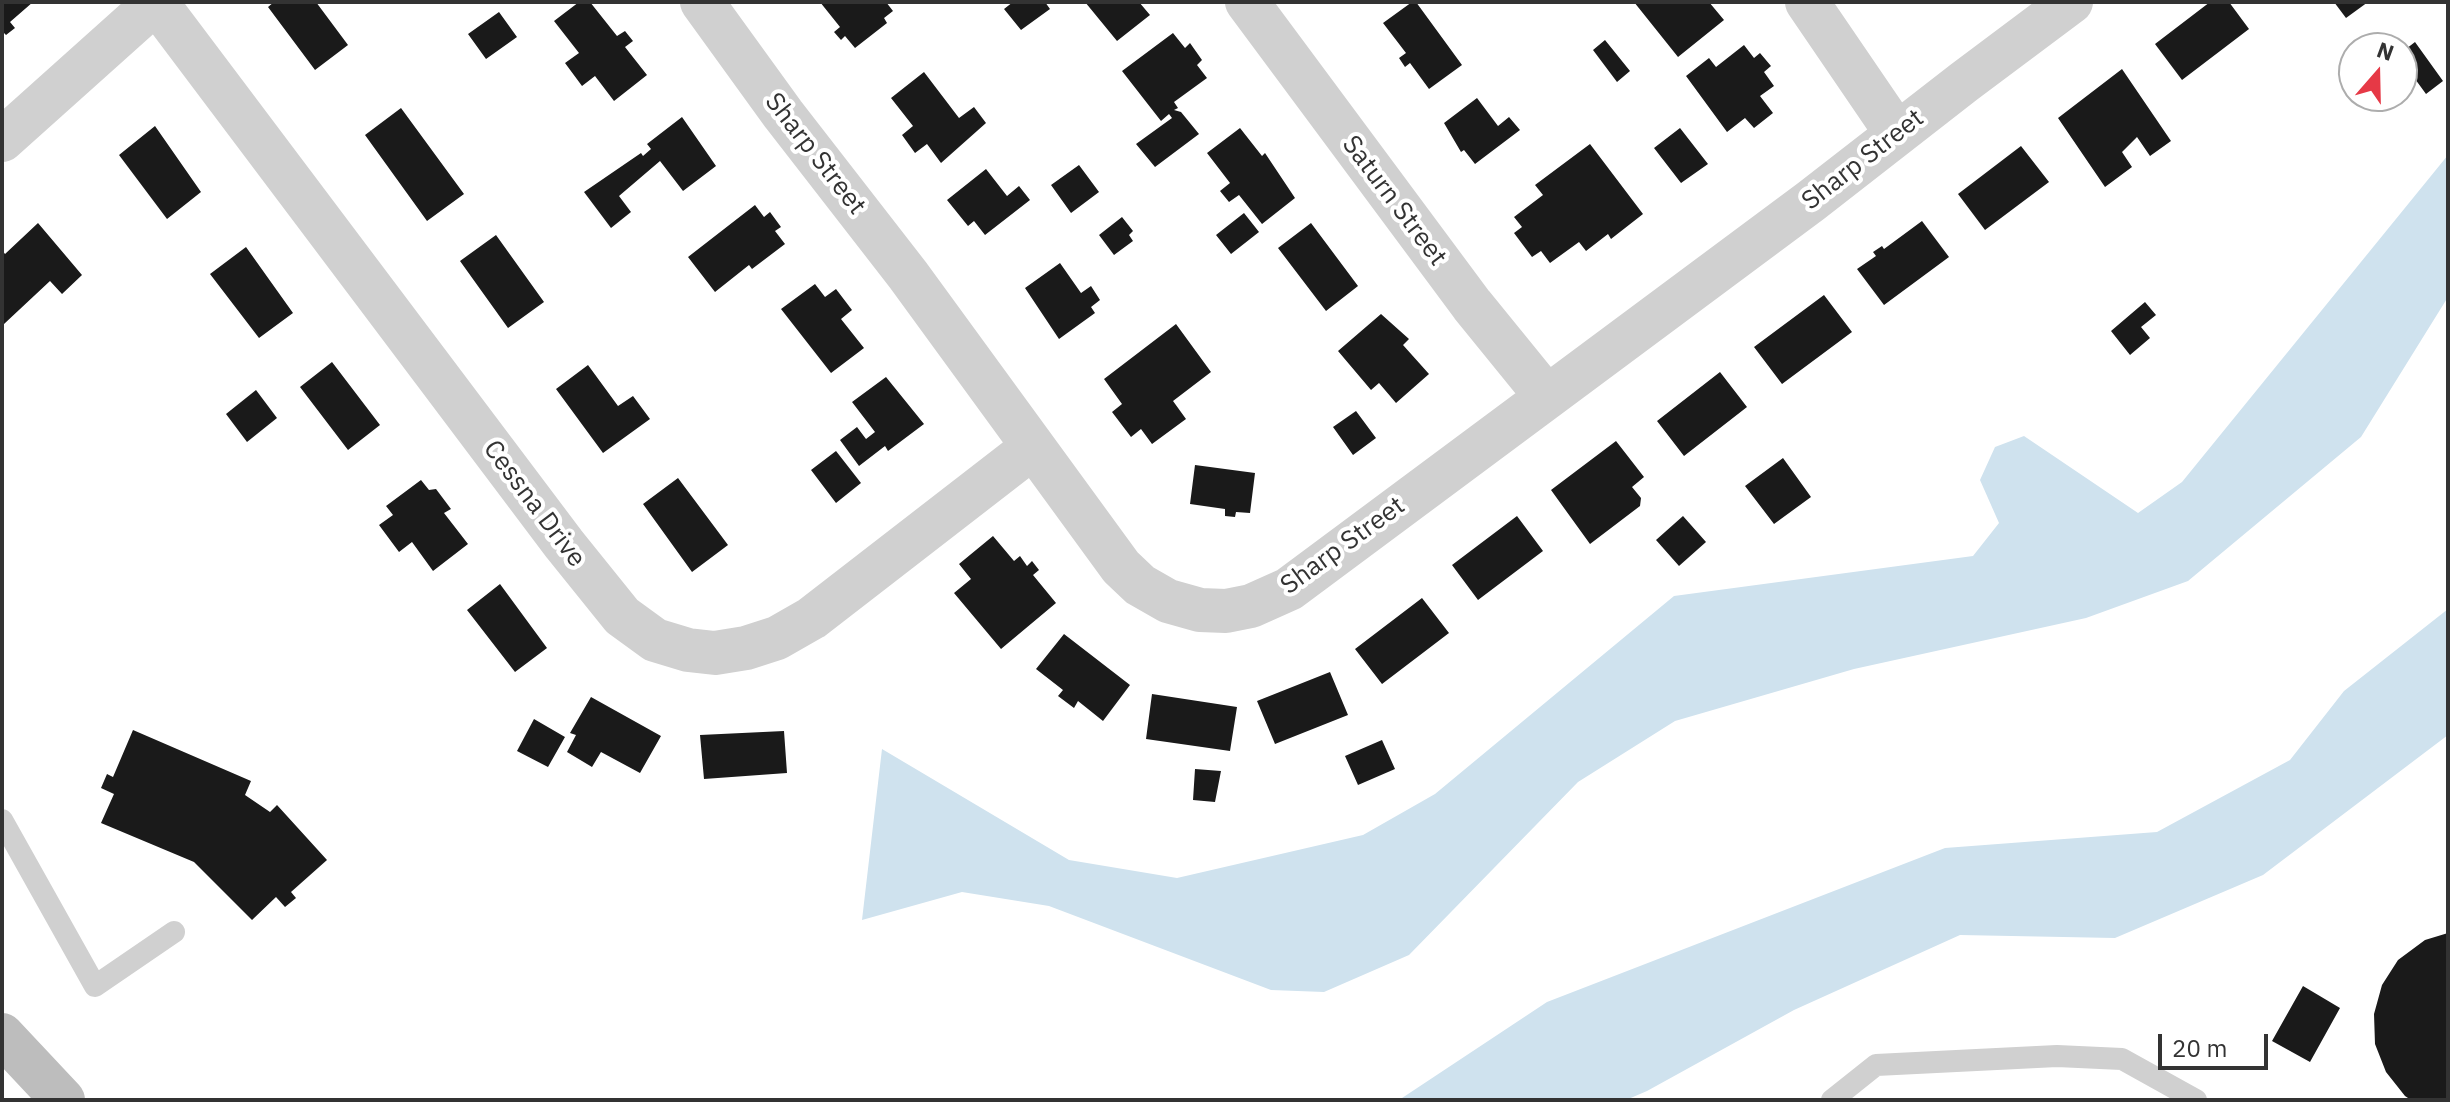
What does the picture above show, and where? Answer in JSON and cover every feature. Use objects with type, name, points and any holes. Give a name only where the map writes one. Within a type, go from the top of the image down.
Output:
[{"type":"street","points":[[2,140],[156,2]]},
{"type":"street","name":"Cessna Drive","points":[[156,2],[564,544],[622,616],[655,640],[688,650],[715,653],[746,648],[777,638],[812,618],[1033,447]]},
{"type":"street","name":"Sharp Street","points":[[702,2],[783,114],[908,275],[1121,567],[1140,585],[1168,601],[1200,610],[1226,611],[1251,606],[1289,589],[1811,201],[2071,2]]},
{"type":"street","name":"Saturn Street","points":[[1247,2],[1472,305],[1546,396]]},
{"type":"street","points":[[1807,2],[1897,134]]},
{"type":"street","points":[[2,1035],[63,1100]]},
{"type":"lane","points":[[2,820],[95,986],[174,932]]},
{"type":"lane","points":[[1832,1100],[1876,1065],[2057,1056],[2122,1059],[2196,1100]]},
{"type":"water","points":[[2448,155],[2448,297],[2361,437],[2188,581],[2086,618],[1854,669],[1675,721],[1578,782],[1409,955],[1324,992],[1271,990],[1049,906],[962,892],[862,920],[882,749],[1069,860],[1177,878],[1363,835],[1435,794],[1674,596],[1973,556],[1999,523],[1980,480],[1995,447],[2024,436],[2138,513],[2182,482]]},
{"type":"water","points":[[2448,609],[2448,735],[2263,875],[2115,938],[1960,935],[1794,1010],[1626,1100],[1399,1100],[1547,1002],[1945,848],[2157,832],[2290,760],[2344,691]]},
{"type":"building","points":[[2,2],[33,2],[10,22],[15,28],[6,35],[2,31]]},
{"type":"building","points":[[274,2],[316,2],[348,45],[315,70],[268,7]]},
{"type":"building","points":[[579,2],[590,2],[617,36],[625,31],[633,41],[625,47],[647,75],[614,101],[595,76],[582,86],[565,63],[579,53],[554,21]]},
{"type":"building","points":[[820,2],[886,2],[893,11],[884,18],[887,23],[855,48],[845,36],[841,40],[834,32],[840,27]]},
{"type":"building","points":[[1013,2],[1045,2],[1050,9],[1021,30],[1004,9]]},
{"type":"building","points":[[1085,2],[1139,2],[1150,15],[1117,41]]},
{"type":"building","points":[[1416,2],[1462,65],[1429,89],[1410,63],[1405,67],[1399,58],[1406,53],[1383,23]]},
{"type":"building","points":[[1634,2],[1709,2],[1724,20],[1678,57]]},
{"type":"building","points":[[2210,2],[2229,2],[2249,29],[2182,80],[2155,44]]},
{"type":"building","points":[[2334,2],[2368,2],[2346,18]]},
{"type":"building","points":[[499,12],[517,37],[486,59],[468,34]]},
{"type":"building","points":[[1173,33],[1185,48],[1190,43],[1202,60],[1197,65],[1207,78],[1174,102],[1178,108],[1174,110],[1181,112],[1199,134],[1155,167],[1136,144],[1172,118],[1169,114],[1161,121],[1122,71]]},
{"type":"building","points":[[1605,40],[1630,71],[1617,82],[1593,50]]},
{"type":"building","points":[[1744,45],[1754,58],[1760,53],[1771,66],[1764,72],[1774,86],[1760,96],[1773,113],[1754,128],[1745,118],[1727,132],[1686,76],[1709,58],[1716,67]]},
{"type":"building","points":[[2418,46],[2443,81],[2426,94],[2418,83]]},
{"type":"building","points":[[2122,69],[2171,141],[2150,156],[2137,137],[2122,152],[2132,167],[2105,187],[2058,118]]},
{"type":"building","points":[[924,72],[959,118],[974,107],[986,123],[941,163],[927,144],[915,153],[902,135],[913,126],[891,98]]},
{"type":"building","points":[[1477,98],[1498,126],[1509,117],[1520,130],[1475,164],[1464,150],[1461,152],[1444,123]]},
{"type":"building","points":[[401,108],[464,194],[427,221],[365,135]]},
{"type":"building","points":[[682,117],[716,166],[683,191],[660,161],[619,196],[631,212],[611,228],[584,192],[641,153],[643,156],[651,149],[647,144]]},
{"type":"building","points":[[155,126],[201,192],[167,219],[119,155]]},
{"type":"building","points":[[1240,128],[1262,156],[1265,153],[1295,198],[1262,224],[1239,195],[1229,202],[1220,191],[1230,183],[1207,153]]},
{"type":"building","points":[[1680,128],[1708,164],[1681,183],[1654,148]]},
{"type":"building","points":[[1590,144],[1643,214],[1611,239],[1608,234],[1586,251],[1579,242],[1550,263],[1541,251],[1532,257],[1514,233],[1522,227],[1514,217],[1543,195],[1535,185]]},
{"type":"building","points":[[2021,146],[2049,182],[1985,230],[1958,194]]},
{"type":"building","points":[[1079,165],[1099,192],[1071,213],[1051,185]]},
{"type":"building","points":[[986,169],[1007,196],[1019,186],[1030,200],[985,235],[974,221],[968,226],[947,200]]},
{"type":"building","points":[[755,205],[764,217],[770,212],[781,227],[775,231],[785,244],[752,269],[749,265],[715,292],[688,257]]},
{"type":"building","points":[[1244,213],[1259,232],[1231,254],[1216,235]]},
{"type":"building","points":[[1122,217],[1133,231],[1129,235],[1133,241],[1114,255],[1099,235]]},
{"type":"building","points":[[1922,221],[1949,257],[1884,305],[1857,269],[1876,256],[1873,252],[1882,246],[1884,249]]},
{"type":"building","points":[[38,223],[82,275],[62,294],[50,281],[4,324],[2,250],[5,254]]},
{"type":"building","points":[[1311,223],[1358,286],[1326,311],[1278,248]]},
{"type":"building","points":[[496,235],[544,302],[508,328],[460,261]]},
{"type":"building","points":[[246,247],[293,313],[259,338],[210,274]]},
{"type":"building","points":[[1060,263],[1081,293],[1091,286],[1100,300],[1091,307],[1095,313],[1059,339],[1025,288]]},
{"type":"building","points":[[815,284],[825,297],[836,289],[852,310],[841,319],[864,348],[831,373],[781,309]]},
{"type":"building","points":[[1824,295],[1852,332],[1782,384],[1754,347]]},
{"type":"building","points":[[2145,302],[2156,315],[2141,327],[2150,338],[2130,355],[2111,331]]},
{"type":"building","points":[[1381,314],[1409,339],[1403,345],[1429,374],[1396,403],[1379,383],[1371,390],[1338,351]]},
{"type":"building","points":[[1176,324],[1211,372],[1173,401],[1186,419],[1152,444],[1141,429],[1131,437],[1112,412],[1122,404],[1104,379]]},
{"type":"building","points":[[332,362],[380,425],[348,450],[300,387]]},
{"type":"building","points":[[588,365],[618,406],[633,396],[650,419],[603,453],[556,389]]},
{"type":"building","points":[[1720,372],[1747,407],[1684,456],[1657,421]]},
{"type":"building","points":[[886,377],[924,424],[888,451],[885,446],[859,466],[840,440],[857,427],[866,439],[875,432],[852,402]]},
{"type":"building","points":[[256,390],[277,418],[247,442],[226,414]]},
{"type":"building","points":[[1356,411],[1376,438],[1353,455],[1333,427]]},
{"type":"building","points":[[1616,441],[1644,477],[1632,487],[1641,498],[1640,506],[1590,544],[1551,490]]},
{"type":"building","points":[[836,451],[861,483],[836,503],[811,470]]},
{"type":"building","points":[[1783,458],[1811,497],[1774,524],[1745,486]]},
{"type":"building","points":[[1195,465],[1255,473],[1250,513],[1236,512],[1235,517],[1225,516],[1225,509],[1190,504]]},
{"type":"building","points":[[678,478],[728,545],[692,572],[643,504]]},
{"type":"building","points":[[421,480],[429,490],[436,489],[451,509],[444,513],[468,544],[433,571],[412,542],[399,552],[379,525],[393,515],[386,506]]},
{"type":"building","points":[[1517,516],[1543,551],[1478,600],[1452,565]]},
{"type":"building","points":[[1683,516],[1706,542],[1679,566],[1656,540]]},
{"type":"building","points":[[993,536],[1014,561],[1020,556],[1027,566],[1032,561],[1039,570],[1033,575],[1056,603],[1001,649],[954,593],[971,579],[959,564]]},
{"type":"building","points":[[500,584],[547,648],[515,672],[467,610]]},
{"type":"building","points":[[1422,598],[1449,633],[1382,684],[1355,649]]},
{"type":"building","points":[[1064,634],[1130,685],[1103,721],[1078,701],[1074,708],[1058,696],[1063,690],[1036,669]]},
{"type":"building","points":[[1330,672],[1348,715],[1275,744],[1257,701]]},
{"type":"building","points":[[1152,694],[1237,707],[1230,751],[1146,739]]},
{"type":"building","points":[[591,697],[661,736],[640,773],[601,752],[592,767],[567,752],[576,735],[570,733]]},
{"type":"building","points":[[534,719],[565,737],[548,767],[517,751]]},
{"type":"building","points":[[133,730],[251,781],[245,795],[270,812],[277,805],[327,860],[291,892],[296,898],[285,907],[276,897],[252,920],[194,862],[101,823],[114,794],[101,788],[107,774],[113,777]]},
{"type":"building","points":[[784,731],[787,773],[704,779],[700,735]]},
{"type":"building","points":[[1382,740],[1395,769],[1358,785],[1345,756]]},
{"type":"building","points":[[1195,769],[1221,771],[1215,802],[1193,800]]},
{"type":"building","points":[[2448,933],[2448,1100],[2411,1100],[2386,1072],[2375,1044],[2374,1014],[2382,985],[2398,960],[2425,940]]},
{"type":"building","points":[[2303,986],[2340,1008],[2310,1062],[2272,1041]]}]
